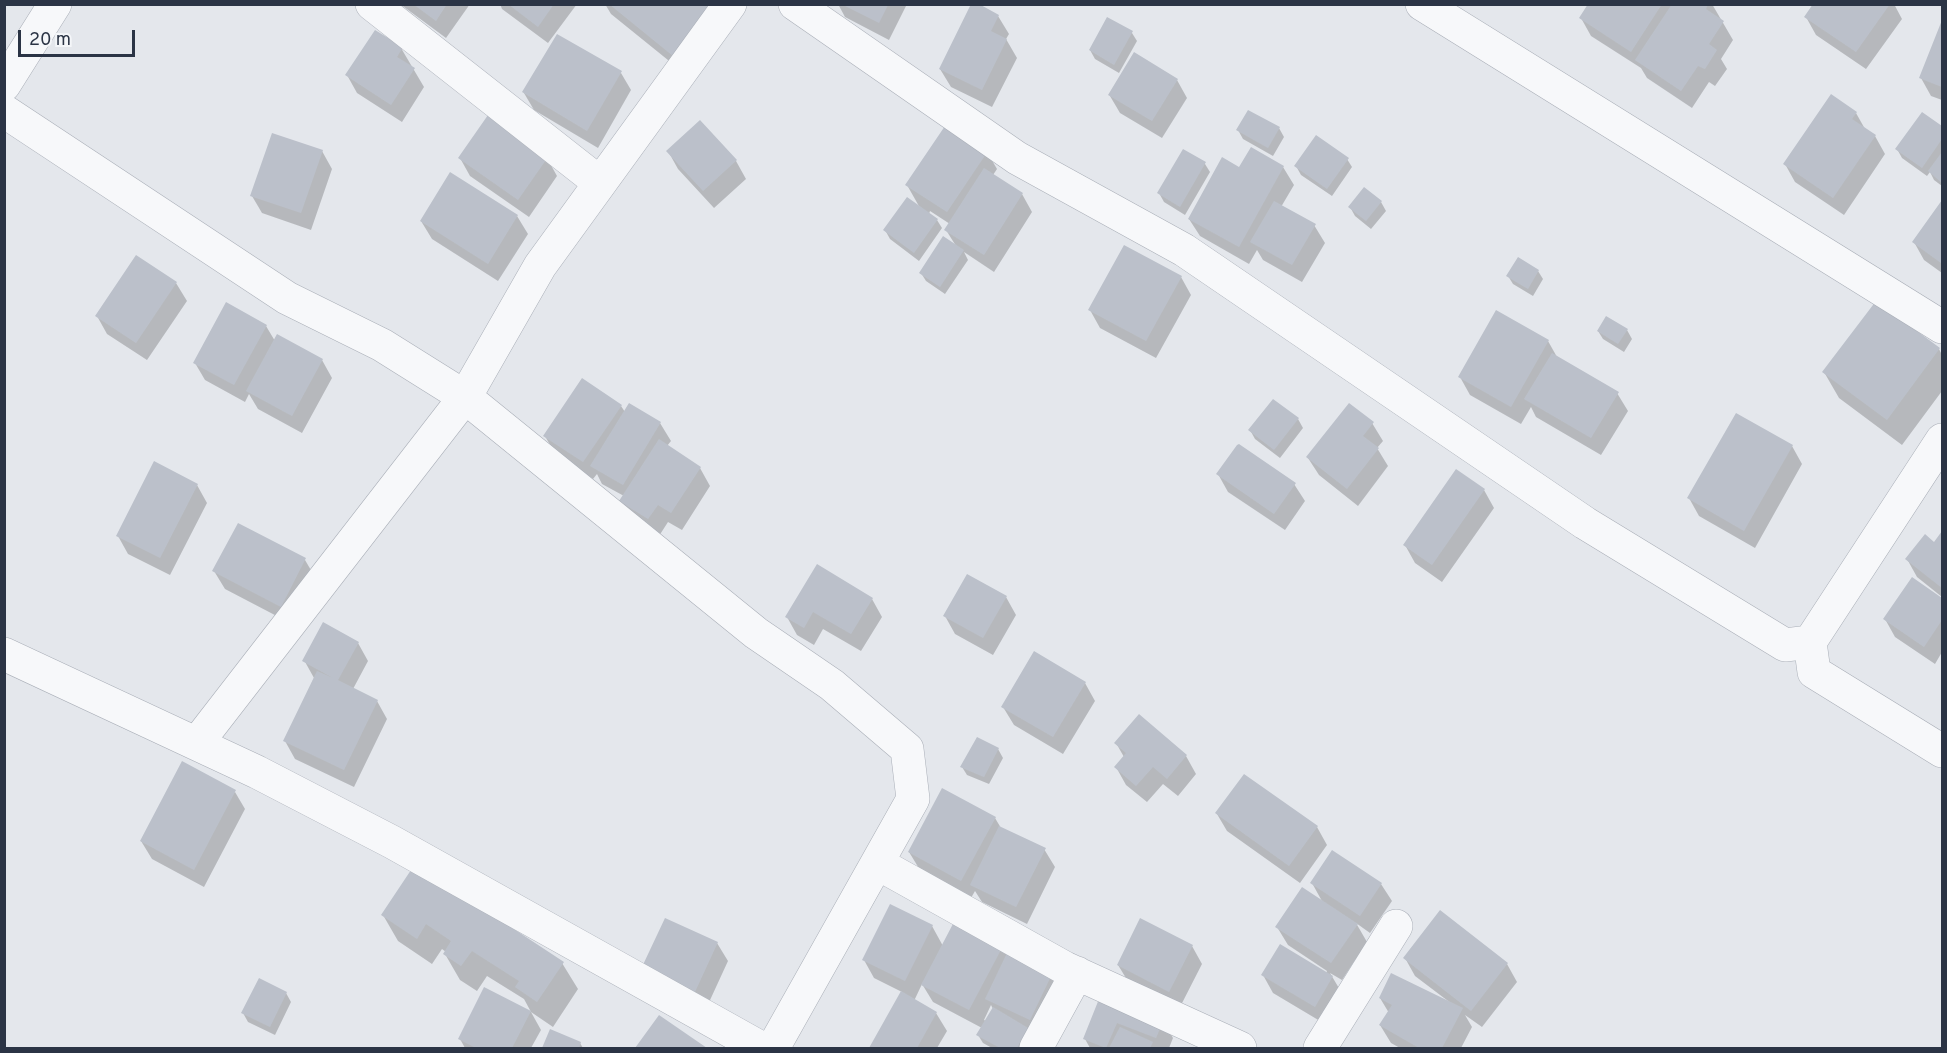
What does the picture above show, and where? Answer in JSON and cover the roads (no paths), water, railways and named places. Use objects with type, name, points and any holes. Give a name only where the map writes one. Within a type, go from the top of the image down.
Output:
[{"type":"street","points":[[4,85],[55,4]]},
{"type":"street","points":[[372,4],[600,183]]},
{"type":"street","points":[[198,743],[465,398],[540,266],[730,4]]},
{"type":"street","points":[[795,4],[1017,158],[1184,250],[1585,523],[1785,645],[1810,642]]},
{"type":"street","points":[[1422,4],[1942,327]]},
{"type":"street","points":[[4,111],[287,298],[382,345],[465,398],[756,633],[832,685],[907,749],[913,799],[773,1048]]},
{"type":"street","points":[[1942,440],[1810,642],[1814,672],[1942,751]]},
{"type":"street","points":[[4,654],[198,743],[392,842],[761,1048]]},
{"type":"street","points":[[877,863],[1077,973],[1240,1048]]},
{"type":"street","points":[[1320,1048],[1396,926]]},
{"type":"street","points":[[1036,1048],[1077,973]]}]
